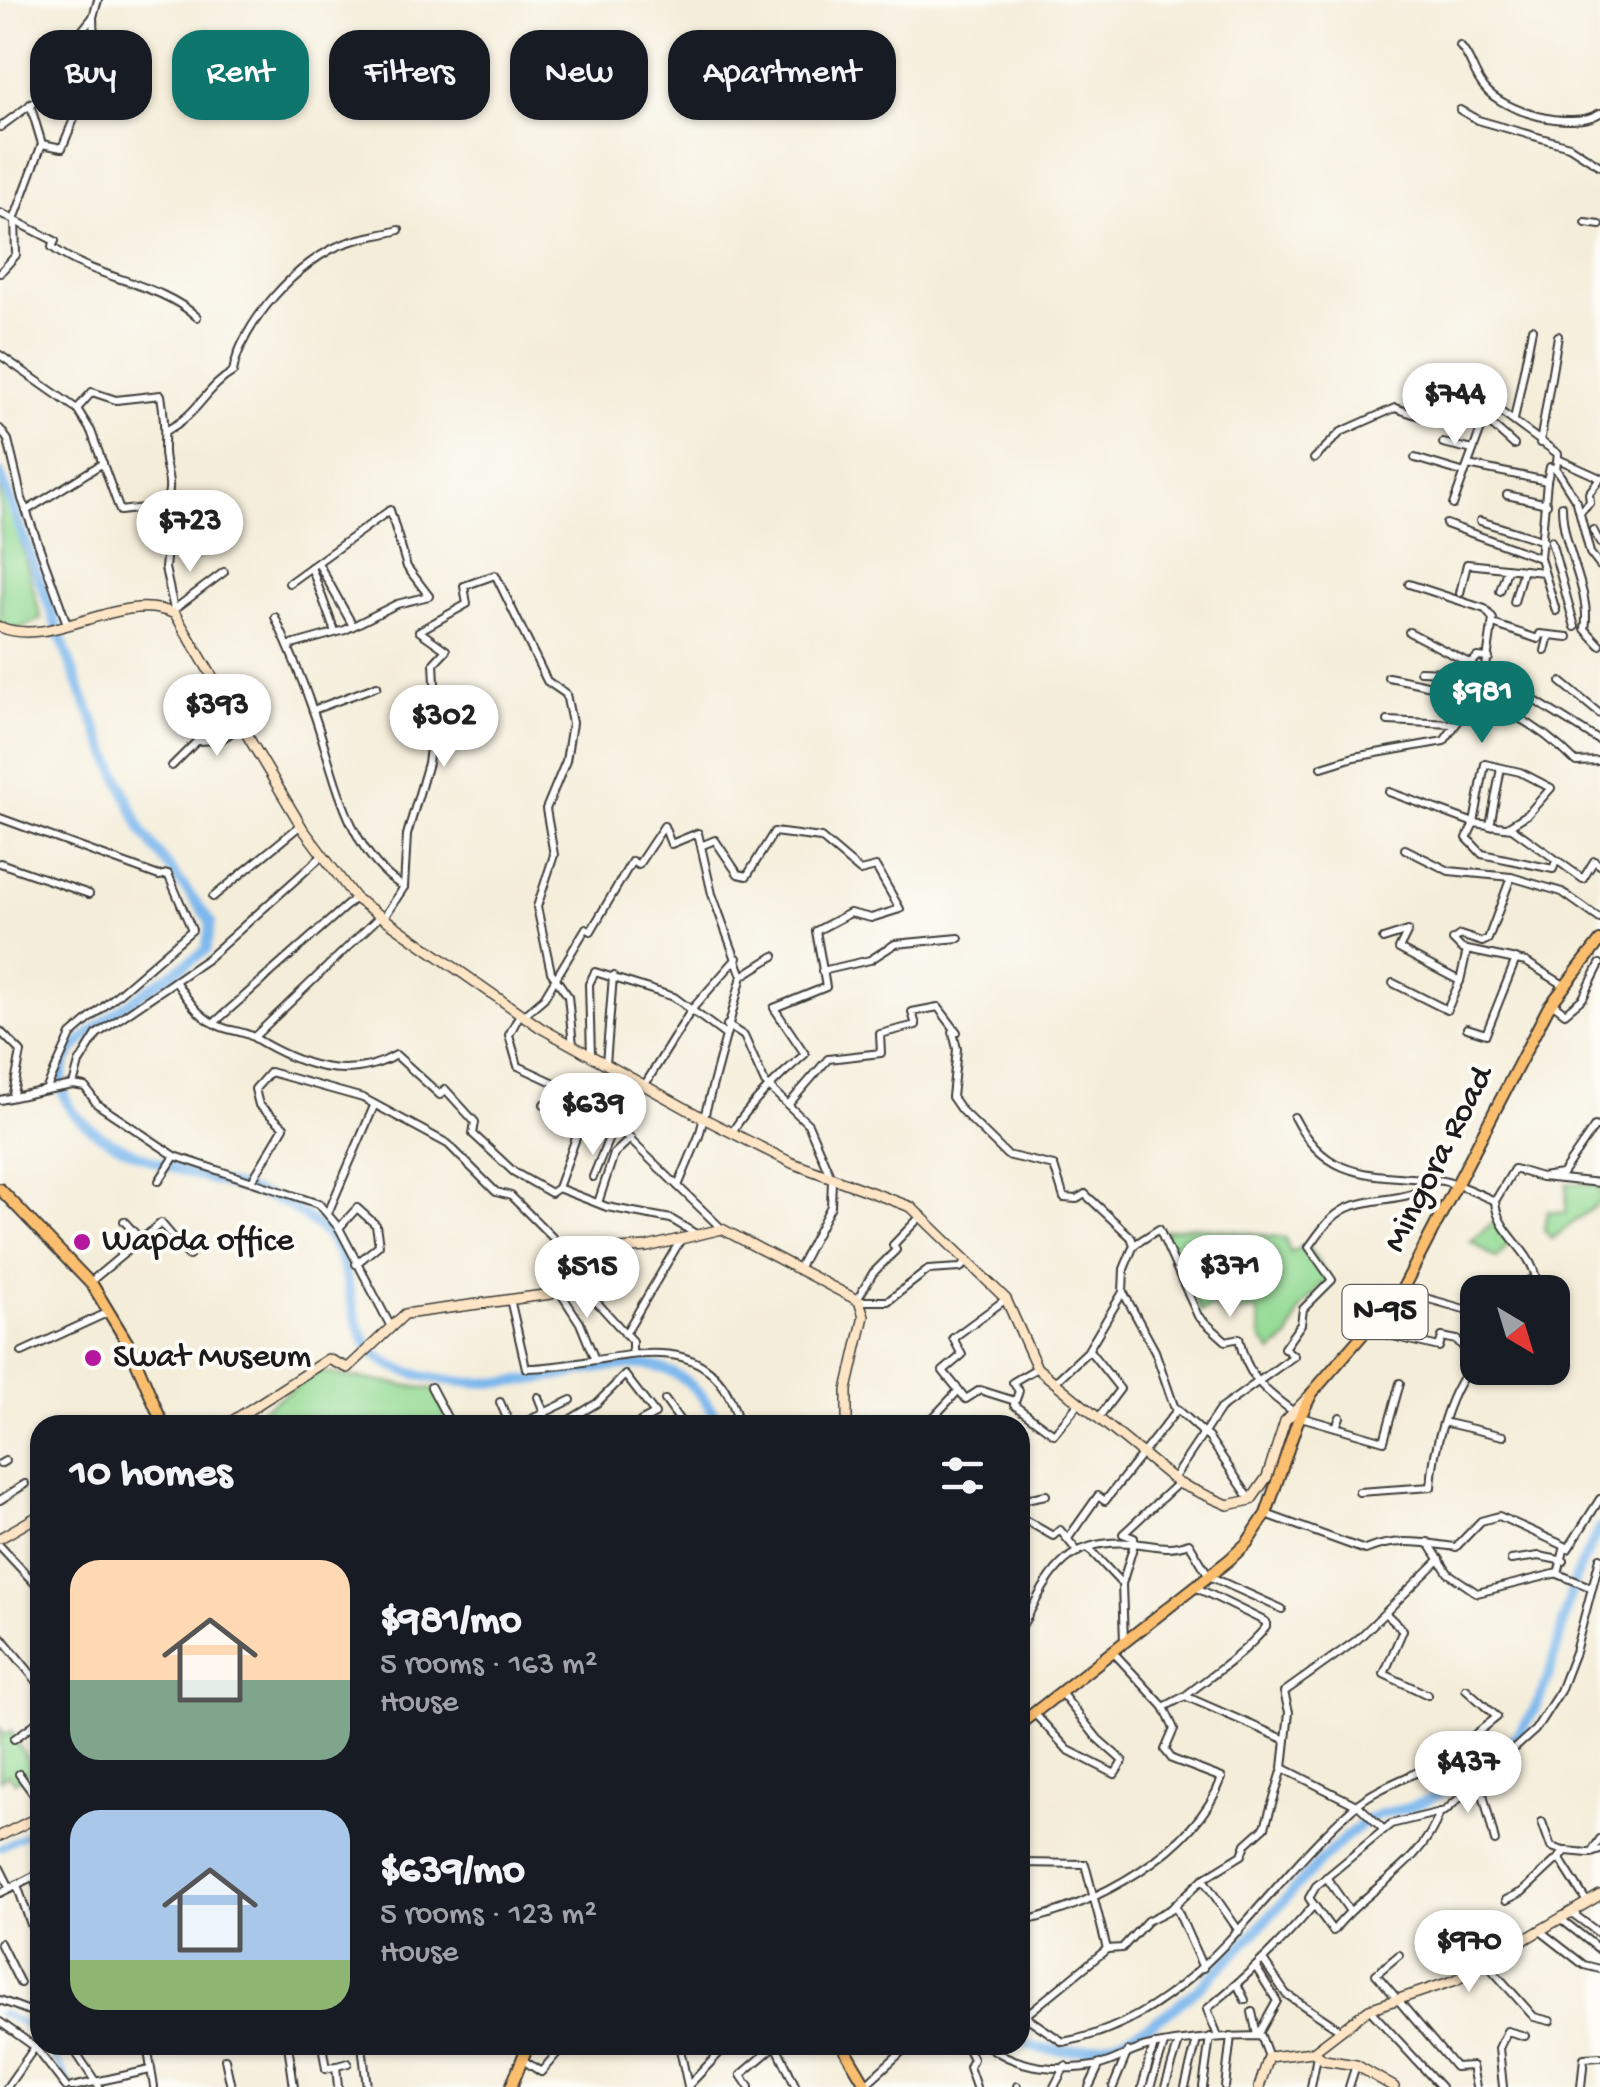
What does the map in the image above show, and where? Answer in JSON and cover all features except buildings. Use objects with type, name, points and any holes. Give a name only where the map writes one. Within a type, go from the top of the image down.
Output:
[{"type":"main road","points":[[0,628],[22,634],[146,609],[176,611],[300,824],[356,898],[522,1015],[644,1086],[732,1134],[832,1180],[904,1204],[922,1215],[1006,1299],[1038,1368],[1176,1481],[1228,1506],[1251,1500],[1267,1477],[1278,1434],[1297,1414]]},
{"type":"main road","name":"Mingora Road","points":[[1297,1414],[1402,1291],[1552,1002],[1600,941]]},
{"type":"main road","points":[[1,1193],[90,1282],[130,1347],[158,1415]]},
{"type":"main road","points":[[241,1415],[328,1359],[348,1368],[405,1314],[551,1294],[605,1250],[680,1240],[722,1229],[858,1301],[864,1316],[847,1390],[847,1415]]},
{"type":"main road","name":"N-95","points":[[1030,1716],[1247,1543],[1266,1514],[1297,1414]]},
{"type":"main road","points":[[1,1538],[30,1524]]},
{"type":"main road","points":[[0,1836],[30,1822]]},
{"type":"main road","points":[[1315,2053],[1368,2009],[1456,1980],[1600,1895]]},
{"type":"main road","points":[[1259,2087],[1269,2056],[1315,2053],[1356,2065],[1394,2087]]},
{"type":"main road","points":[[510,2087],[524,2055]]},
{"type":"main road","points":[[848,2055],[865,2086]]},
{"type":"street","points":[[42,144],[62,148],[84,101],[95,68],[94,17],[98,0]]},
{"type":"street","points":[[83,30],[94,17]]},
{"type":"street","points":[[1460,46],[1470,57],[1483,86],[1500,100],[1559,122],[1577,122],[1600,113]]},
{"type":"street","points":[[0,126],[30,104]]},
{"type":"street","points":[[1460,110],[1478,120],[1568,146],[1600,166]]},
{"type":"street","points":[[0,274],[16,255],[15,218],[42,144],[35,120]]},
{"type":"street","points":[[0,213],[55,241],[52,247],[68,259],[177,299],[197,317]]},
{"type":"street","points":[[1586,223],[1600,225]]},
{"type":"street","points":[[167,430],[200,409],[232,372],[243,336],[273,297],[347,242],[399,230]]},
{"type":"street","points":[[1514,420],[1532,329]]},
{"type":"street","points":[[1540,443],[1558,336]]},
{"type":"street","points":[[0,355],[76,409],[103,464],[120,511],[160,506],[162,509]]},
{"type":"street","points":[[76,409],[92,392],[116,400],[160,396],[167,430],[163,447],[172,482],[162,509],[169,531],[165,568],[176,611],[224,572]]},
{"type":"street","points":[[1314,460],[1341,432],[1395,408],[1426,418],[1455,402],[1490,404],[1558,454],[1556,469],[1580,512],[1590,553],[1600,566]]},
{"type":"street","points":[[1453,505],[1490,404]]},
{"type":"street","points":[[1484,418],[1514,445]]},
{"type":"street","points":[[0,429],[8,440],[26,511],[67,624]]},
{"type":"street","points":[[1443,443],[1473,450]]},
{"type":"street","points":[[1416,458],[1546,481]]},
{"type":"street","points":[[1558,459],[1600,478],[1588,493],[1590,502],[1580,512]]},
{"type":"street","points":[[26,511],[103,464]]},
{"type":"street","points":[[1556,469],[1550,467],[1546,481],[1546,543],[1540,558],[1556,611]]},
{"type":"street","points":[[1507,494],[1547,504]]},
{"type":"street","points":[[1562,506],[1568,556],[1587,605],[1585,629],[1600,646]]},
{"type":"street","points":[[288,646],[428,596],[407,567],[390,510],[289,582]]},
{"type":"street","points":[[1480,521],[1546,543],[1567,535]]},
{"type":"street","points":[[1446,524],[1540,558]]},
{"type":"street","points":[[1593,530],[1600,543]]},
{"type":"street","points":[[1546,543],[1575,627]]},
{"type":"street","points":[[1460,593],[1468,564],[1481,562],[1522,573],[1543,572]]},
{"type":"street","points":[[314,565],[352,626]]},
{"type":"street","points":[[314,565],[336,632]]},
{"type":"street","points":[[1500,590],[1506,570]]},
{"type":"street","points":[[1514,602],[1522,573]]},
{"type":"street","points":[[254,1037],[381,918],[404,886],[407,835],[428,763],[436,704],[434,664],[446,650],[419,631],[467,604],[464,586],[496,576],[547,681],[566,694],[572,722],[566,761],[546,809],[554,854],[537,907],[555,982],[568,996],[574,1046]]},
{"type":"street","points":[[1322,768],[1354,757],[1444,741],[1454,724],[1478,700],[1493,624],[1485,608],[1409,584]]},
{"type":"street","points":[[275,617],[313,710],[348,816],[389,878],[404,886]]},
{"type":"street","points":[[1493,624],[1538,639],[1540,634],[1568,638]]},
{"type":"street","points":[[1409,632],[1472,664],[1477,657],[1489,658]]},
{"type":"street","points":[[1545,651],[1549,636]]},
{"type":"street","points":[[1420,671],[1446,672],[1484,685]]},
{"type":"street","points":[[1388,677],[1507,709],[1544,730],[1576,762],[1598,765]]},
{"type":"street","points":[[1561,682],[1600,714]]},
{"type":"street","points":[[313,710],[377,686]]},
{"type":"street","points":[[1538,702],[1600,740]]},
{"type":"street","points":[[1388,721],[1454,724]]},
{"type":"street","points":[[172,766],[197,740],[220,740],[241,726]]},
{"type":"street","points":[[1508,827],[1528,814],[1551,788],[1485,764],[1468,838],[1482,854],[1553,870],[1556,861]]},
{"type":"street","points":[[1490,826],[1501,768]]},
{"type":"street","points":[[1389,792],[1474,823],[1508,827],[1583,879],[1594,861],[1600,865]]},
{"type":"street","points":[[0,818],[159,876],[168,874],[192,930],[72,1035],[46,1090]]},
{"type":"street","points":[[213,897],[300,824]]},
{"type":"street","points":[[678,1186],[702,1118],[742,976],[712,894],[698,833],[671,844],[664,826],[638,864],[632,860],[607,909],[591,931],[586,928],[555,982],[522,1015],[509,1035],[518,1066],[574,1088],[631,1138],[678,1186],[722,1229]]},
{"type":"street","points":[[703,845],[716,840],[738,874],[746,876],[774,832],[821,838],[860,871],[876,867],[900,909],[871,918],[850,913],[816,931],[826,986],[774,1008],[805,1054],[768,1086],[764,1098],[732,1134]]},
{"type":"street","points":[[1405,849],[1449,871],[1511,877],[1562,892],[1600,919]]},
{"type":"street","points":[[73,1085],[78,1064],[97,1034],[207,958],[322,856]]},
{"type":"street","points":[[0,863],[89,894]]},
{"type":"street","points":[[1511,877],[1488,939],[1460,934],[1453,940],[1467,950],[1516,959],[1564,985]]},
{"type":"street","points":[[214,1023],[356,898]]},
{"type":"street","points":[[1384,940],[1408,931],[1399,950],[1460,980]]},
{"type":"street","points":[[822,971],[870,960],[895,944],[959,938]]},
{"type":"street","points":[[1394,983],[1447,1010],[1467,950]]},
{"type":"street","points":[[742,976],[774,956]]},
{"type":"street","points":[[644,1086],[692,1009],[736,958]]},
{"type":"street","points":[[1467,1028],[1486,1034],[1516,959]]},
{"type":"street","points":[[1552,1002],[1565,1013],[1582,998],[1600,964]]},
{"type":"street","points":[[592,1056],[589,984],[594,972],[674,997],[724,1034]]},
{"type":"street","points":[[606,1064],[613,976]]},
{"type":"street","points":[[175,981],[196,1011],[214,1023],[254,1037],[265,1048],[336,1070],[371,1069],[396,1054],[440,1095],[444,1089],[460,1101],[476,1122],[472,1134],[502,1162],[551,1192],[558,1188],[586,1122],[544,1104]]},
{"type":"street","points":[[788,1105],[828,1058],[881,1053],[880,1034],[916,1024],[912,1012],[938,1007],[957,1032],[953,1032],[958,1049],[952,1097],[961,1110],[1006,1155],[1054,1166],[1064,1198],[1085,1194],[1131,1237],[1134,1245]]},
{"type":"street","points":[[728,1025],[744,1036],[768,1086],[808,1124],[832,1180],[831,1206],[797,1270]]},
{"type":"street","points":[[0,1031],[20,1052],[14,1094]]},
{"type":"street","points":[[253,1179],[284,1127],[258,1105],[255,1089],[270,1072],[363,1098],[448,1144],[496,1192],[511,1196],[585,1269]]},
{"type":"street","points":[[0,1100],[14,1094],[73,1085],[85,1087],[97,1104],[175,1156],[319,1204],[339,1228],[387,1328]]},
{"type":"street","points":[[328,1213],[374,1106]]},
{"type":"street","points":[[1294,1117],[1326,1157],[1360,1175],[1436,1180],[1495,1201]]},
{"type":"street","points":[[592,1177],[615,1123]]},
{"type":"street","points":[[1541,1177],[1562,1174],[1598,1125]]},
{"type":"street","points":[[598,1203],[614,1154],[631,1138]]},
{"type":"street","points":[[159,1181],[175,1156]]},
{"type":"street","points":[[1535,1275],[1531,1257],[1496,1219],[1495,1201],[1514,1169],[1541,1177],[1600,1184]]},
{"type":"street","points":[[1124,1644],[1122,1584],[1134,1538],[1123,1534],[1176,1481],[1220,1409],[1294,1356],[1284,1348],[1301,1324],[1303,1309],[1332,1280],[1309,1247],[1329,1220],[1348,1208],[1423,1192],[1436,1180]]},
{"type":"street","points":[[558,1188],[598,1203],[671,1219],[696,1234]]},
{"type":"street","points":[[339,1228],[358,1208],[376,1225],[379,1245],[356,1264]]},
{"type":"street","points":[[922,1215],[873,1273],[858,1301],[888,1301],[928,1270],[960,1268],[969,1262]]},
{"type":"street","points":[[124,1221],[141,1240]]},
{"type":"street","points":[[90,1282],[161,1224],[188,1256]]},
{"type":"street","points":[[1055,1382],[1088,1349],[1122,1292],[1124,1270],[1134,1245],[1159,1230],[1198,1316],[1226,1341],[1240,1338],[1244,1363],[1254,1381],[1297,1414],[1384,1441],[1400,1383]]},
{"type":"street","points":[[625,1334],[680,1240]]},
{"type":"street","points":[[574,1278],[632,1341],[632,1352]]},
{"type":"street","points":[[558,1288],[580,1323],[594,1360]]},
{"type":"street","points":[[1402,1291],[1460,1309]]},
{"type":"street","points":[[1122,1292],[1155,1351],[1177,1410],[1203,1434],[1251,1500]]},
{"type":"street","points":[[510,1299],[526,1368],[653,1351],[694,1361],[724,1386],[736,1415]]},
{"type":"street","points":[[1006,1299],[953,1338],[962,1355],[944,1371],[966,1398],[980,1390],[1015,1401]]},
{"type":"street","points":[[22,1352],[108,1312]]},
{"type":"street","points":[[1368,1330],[1438,1347],[1442,1337],[1460,1343]]},
{"type":"street","points":[[1088,1349],[1120,1389],[1099,1416]]},
{"type":"street","points":[[1028,1415],[1014,1405],[1020,1391],[1013,1382],[1038,1368]]},
{"type":"street","points":[[577,1415],[625,1376],[653,1415]]},
{"type":"street","points":[[1359,1492],[1431,1488],[1433,1457],[1460,1377]]},
{"type":"street","points":[[431,1387],[446,1415]]},
{"type":"street","points":[[935,1415],[959,1390]]},
{"type":"street","points":[[538,1397],[544,1414],[571,1400]]},
{"type":"street","points":[[666,1400],[676,1415]]},
{"type":"street","points":[[1030,1417],[1054,1434],[1081,1401]]},
{"type":"street","points":[[500,1402],[506,1415]]},
{"type":"street","points":[[1069,1537],[1098,1496],[1105,1501],[1177,1410]]},
{"type":"street","points":[[1336,1427],[1340,1417]]},
{"type":"street","points":[[1446,1423],[1503,1436]]},
{"type":"street","points":[[0,1500],[25,1484]]},
{"type":"street","points":[[1030,1498],[1046,1495]]},
{"type":"street","points":[[1560,1574],[1568,1550],[1600,1500]]},
{"type":"street","points":[[1266,1514],[1365,1550],[1386,1542],[1456,1546],[1482,1521],[1498,1516],[1568,1550]]},
{"type":"street","points":[[1030,1526],[1053,1536],[1060,1530],[1078,1552]]},
{"type":"street","points":[[1,1538],[30,1576]]},
{"type":"street","points":[[1428,1542],[1448,1573],[1477,1593],[1560,1574],[1588,1586]]},
{"type":"street","points":[[1030,1612],[1058,1562],[1102,1544],[1168,1550],[1189,1543],[1209,1576],[1282,1608]]},
{"type":"street","points":[[1090,1550],[1122,1584]]},
{"type":"street","points":[[1511,1560],[1539,1556],[1564,1561]]},
{"type":"street","points":[[1440,1812],[1433,1832],[1387,1884],[1349,1910],[1333,1931],[1309,1898],[1326,1877],[1384,1829],[1410,1816],[1440,1812],[1535,1730],[1560,1692],[1575,1652],[1588,1586],[1600,1558]]},
{"type":"street","points":[[1030,2010],[1106,1948],[1122,1948],[1147,1921],[1242,1855],[1246,1844],[1265,1827],[1283,1768],[1289,1712],[1284,1692],[1356,1640],[1440,1559]]},
{"type":"street","points":[[1164,1707],[1206,1683],[1218,1666],[1266,1628],[1266,1622],[1195,1587]]},
{"type":"street","points":[[1386,1614],[1404,1630],[1384,1674],[1428,1695]]},
{"type":"street","points":[[0,1636],[30,1672]]},
{"type":"street","points":[[1030,1919],[1094,1898],[1149,1866],[1214,1799],[1222,1778],[1172,1759],[1165,1750],[1174,1729],[1164,1707],[1113,1652]]},
{"type":"street","points":[[1030,2022],[1062,2042],[1076,2040],[1146,2010],[1203,1968],[1239,1932],[1304,1854],[1358,1806],[1440,1760],[1497,1717],[1466,1688]]},
{"type":"street","points":[[1034,1713],[1068,1750],[1115,1774],[1123,1761],[1098,1740],[1060,1692]]},
{"type":"street","points":[[1185,1696],[1286,1740]]},
{"type":"street","points":[[14,1739],[30,1727]]},
{"type":"street","points":[[1283,1768],[1358,1806],[1384,1829]]},
{"type":"street","points":[[19,1774],[30,1789]]},
{"type":"street","points":[[1480,1781],[1494,1841]]},
{"type":"street","points":[[1542,1822],[1551,1848],[1588,1853]]},
{"type":"street","points":[[1600,1839],[1591,1853],[1600,1850]]},
{"type":"street","points":[[1506,1900],[1522,1892],[1566,1851]]},
{"type":"street","points":[[1558,1858],[1587,1902]]},
{"type":"street","points":[[1030,1863],[1085,1864],[1106,1948]]},
{"type":"street","points":[[0,1868],[14,1886],[30,1925]]},
{"type":"street","points":[[1326,1877],[1349,1910]]},
{"type":"street","points":[[0,1893],[30,1878]]},
{"type":"street","points":[[1203,1879],[1239,1932]]},
{"type":"street","points":[[1203,2087],[1214,2037],[1206,2009],[1257,1969],[1262,1958],[1314,1904]]},
{"type":"street","points":[[1175,1905],[1203,1968]]},
{"type":"street","points":[[1566,1915],[1600,1934]]},
{"type":"street","points":[[1566,1915],[1600,1950]]},
{"type":"street","points":[[1538,1929],[1584,1965],[1600,1969]]},
{"type":"street","points":[[0,1943],[20,1983]]},
{"type":"street","points":[[1399,1956],[1376,1974],[1455,2067],[1472,2066],[1476,2087]]},
{"type":"street","points":[[1262,1958],[1286,1994],[1340,2030]]},
{"type":"street","points":[[1485,1962],[1534,2017],[1550,2021]]},
{"type":"street","points":[[1257,1969],[1277,2001],[1257,2036]]},
{"type":"street","points":[[1237,1984],[1245,2000]]},
{"type":"street","points":[[0,2000],[30,2011]]},
{"type":"street","points":[[1368,2009],[1441,2087]]},
{"type":"street","points":[[1252,2012],[1257,2036],[1269,2056]]},
{"type":"street","points":[[0,2022],[30,2044]]},
{"type":"street","points":[[1502,2087],[1499,2048],[1507,2031],[1526,2036]]},
{"type":"street","points":[[1225,2087],[1231,2036]]},
{"type":"street","points":[[1001,2055],[1029,2067],[1100,2064],[1154,2045],[1257,2036]]},
{"type":"street","points":[[1184,2087],[1197,2040]]},
{"type":"street","points":[[1165,2087],[1179,2042]]},
{"type":"street","points":[[1142,2087],[1154,2045]]},
{"type":"street","points":[[1150,2087],[1164,2045]]},
{"type":"street","points":[[1113,2087],[1128,2051]]},
{"type":"street","points":[[1310,2087],[1315,2053]]},
{"type":"street","points":[[6,2087],[30,2055]]},
{"type":"street","points":[[41,2055],[69,2087],[98,2084],[150,2070]]},
{"type":"street","points":[[78,2055],[98,2084]]},
{"type":"street","points":[[148,2055],[154,2087]]},
{"type":"street","points":[[289,2055],[294,2087]]},
{"type":"street","points":[[324,2055],[326,2069],[348,2063]]},
{"type":"street","points":[[363,2055],[367,2087]]},
{"type":"street","points":[[522,2059],[541,2072],[555,2055]]},
{"type":"street","points":[[681,2055],[688,2087]]},
{"type":"street","points":[[688,2087],[718,2055]]},
{"type":"street","points":[[750,2087],[742,2075],[765,2055]]},
{"type":"street","points":[[781,2055],[796,2087]]},
{"type":"street","points":[[865,2086],[898,2055]]},
{"type":"street","points":[[971,2055],[969,2067],[976,2087]]},
{"type":"street","points":[[1581,2087],[1584,2058],[1600,2057]]},
{"type":"street","points":[[225,2059],[232,2087]]},
{"type":"street","points":[[1089,2087],[1100,2064]]},
{"type":"street","points":[[1054,2087],[1066,2065]]},
{"type":"street","points":[[1350,2087],[1356,2065]]},
{"type":"street","points":[[336,2066],[338,2087]]},
{"type":"street","points":[[836,2087],[844,2087]]},
{"type":"green space","points":[[0,475],[7,487],[41,619],[11,632],[0,626]]},
{"type":"green space","points":[[1567,1183],[1600,1185],[1600,1202],[1552,1239],[1544,1230],[1547,1211],[1566,1213]]},
{"type":"green space","points":[[1492,1223],[1510,1242],[1497,1259],[1471,1242]]},
{"type":"green space","points":[[1192,1226],[1285,1238],[1290,1253],[1306,1245],[1328,1277],[1299,1311],[1289,1338],[1272,1352],[1262,1340],[1257,1309],[1225,1316],[1214,1306],[1201,1312],[1163,1231]]},
{"type":"green space","points":[[319,1372],[435,1390],[446,1415],[253,1415]]},
{"type":"green space","points":[[0,1729],[6,1735],[11,1731],[30,1765],[30,1772],[15,1782],[8,1774],[0,1780]]},
{"type":"waterway","points":[[0,473],[81,692],[143,833],[211,922],[206,950],[107,1019],[74,1049],[65,1063],[63,1093],[78,1118],[106,1139],[142,1156],[280,1201],[318,1227],[332,1241],[341,1259],[364,1339],[377,1355],[395,1367],[441,1380],[490,1383],[608,1367],[658,1367],[681,1377],[701,1395],[714,1415]]},
{"type":"waterway","points":[[1030,2046],[1056,2050],[1101,2046],[1143,2028],[1184,2000],[1223,1965],[1331,1851],[1364,1822],[1428,1799],[1492,1759],[1518,1733],[1537,1704],[1576,1576],[1600,1528]]},
{"type":"waterway","points":[[0,1848],[30,1832]]},
{"type":"waterway","points":[[0,2013],[30,2027]]},
{"type":"waterway","points":[[53,2055],[72,2087]]},
{"type":"place","name":"Wapda office","points":[[82,1242]]},
{"type":"place","name":"Swat Museum","points":[[93,1358]]}]
